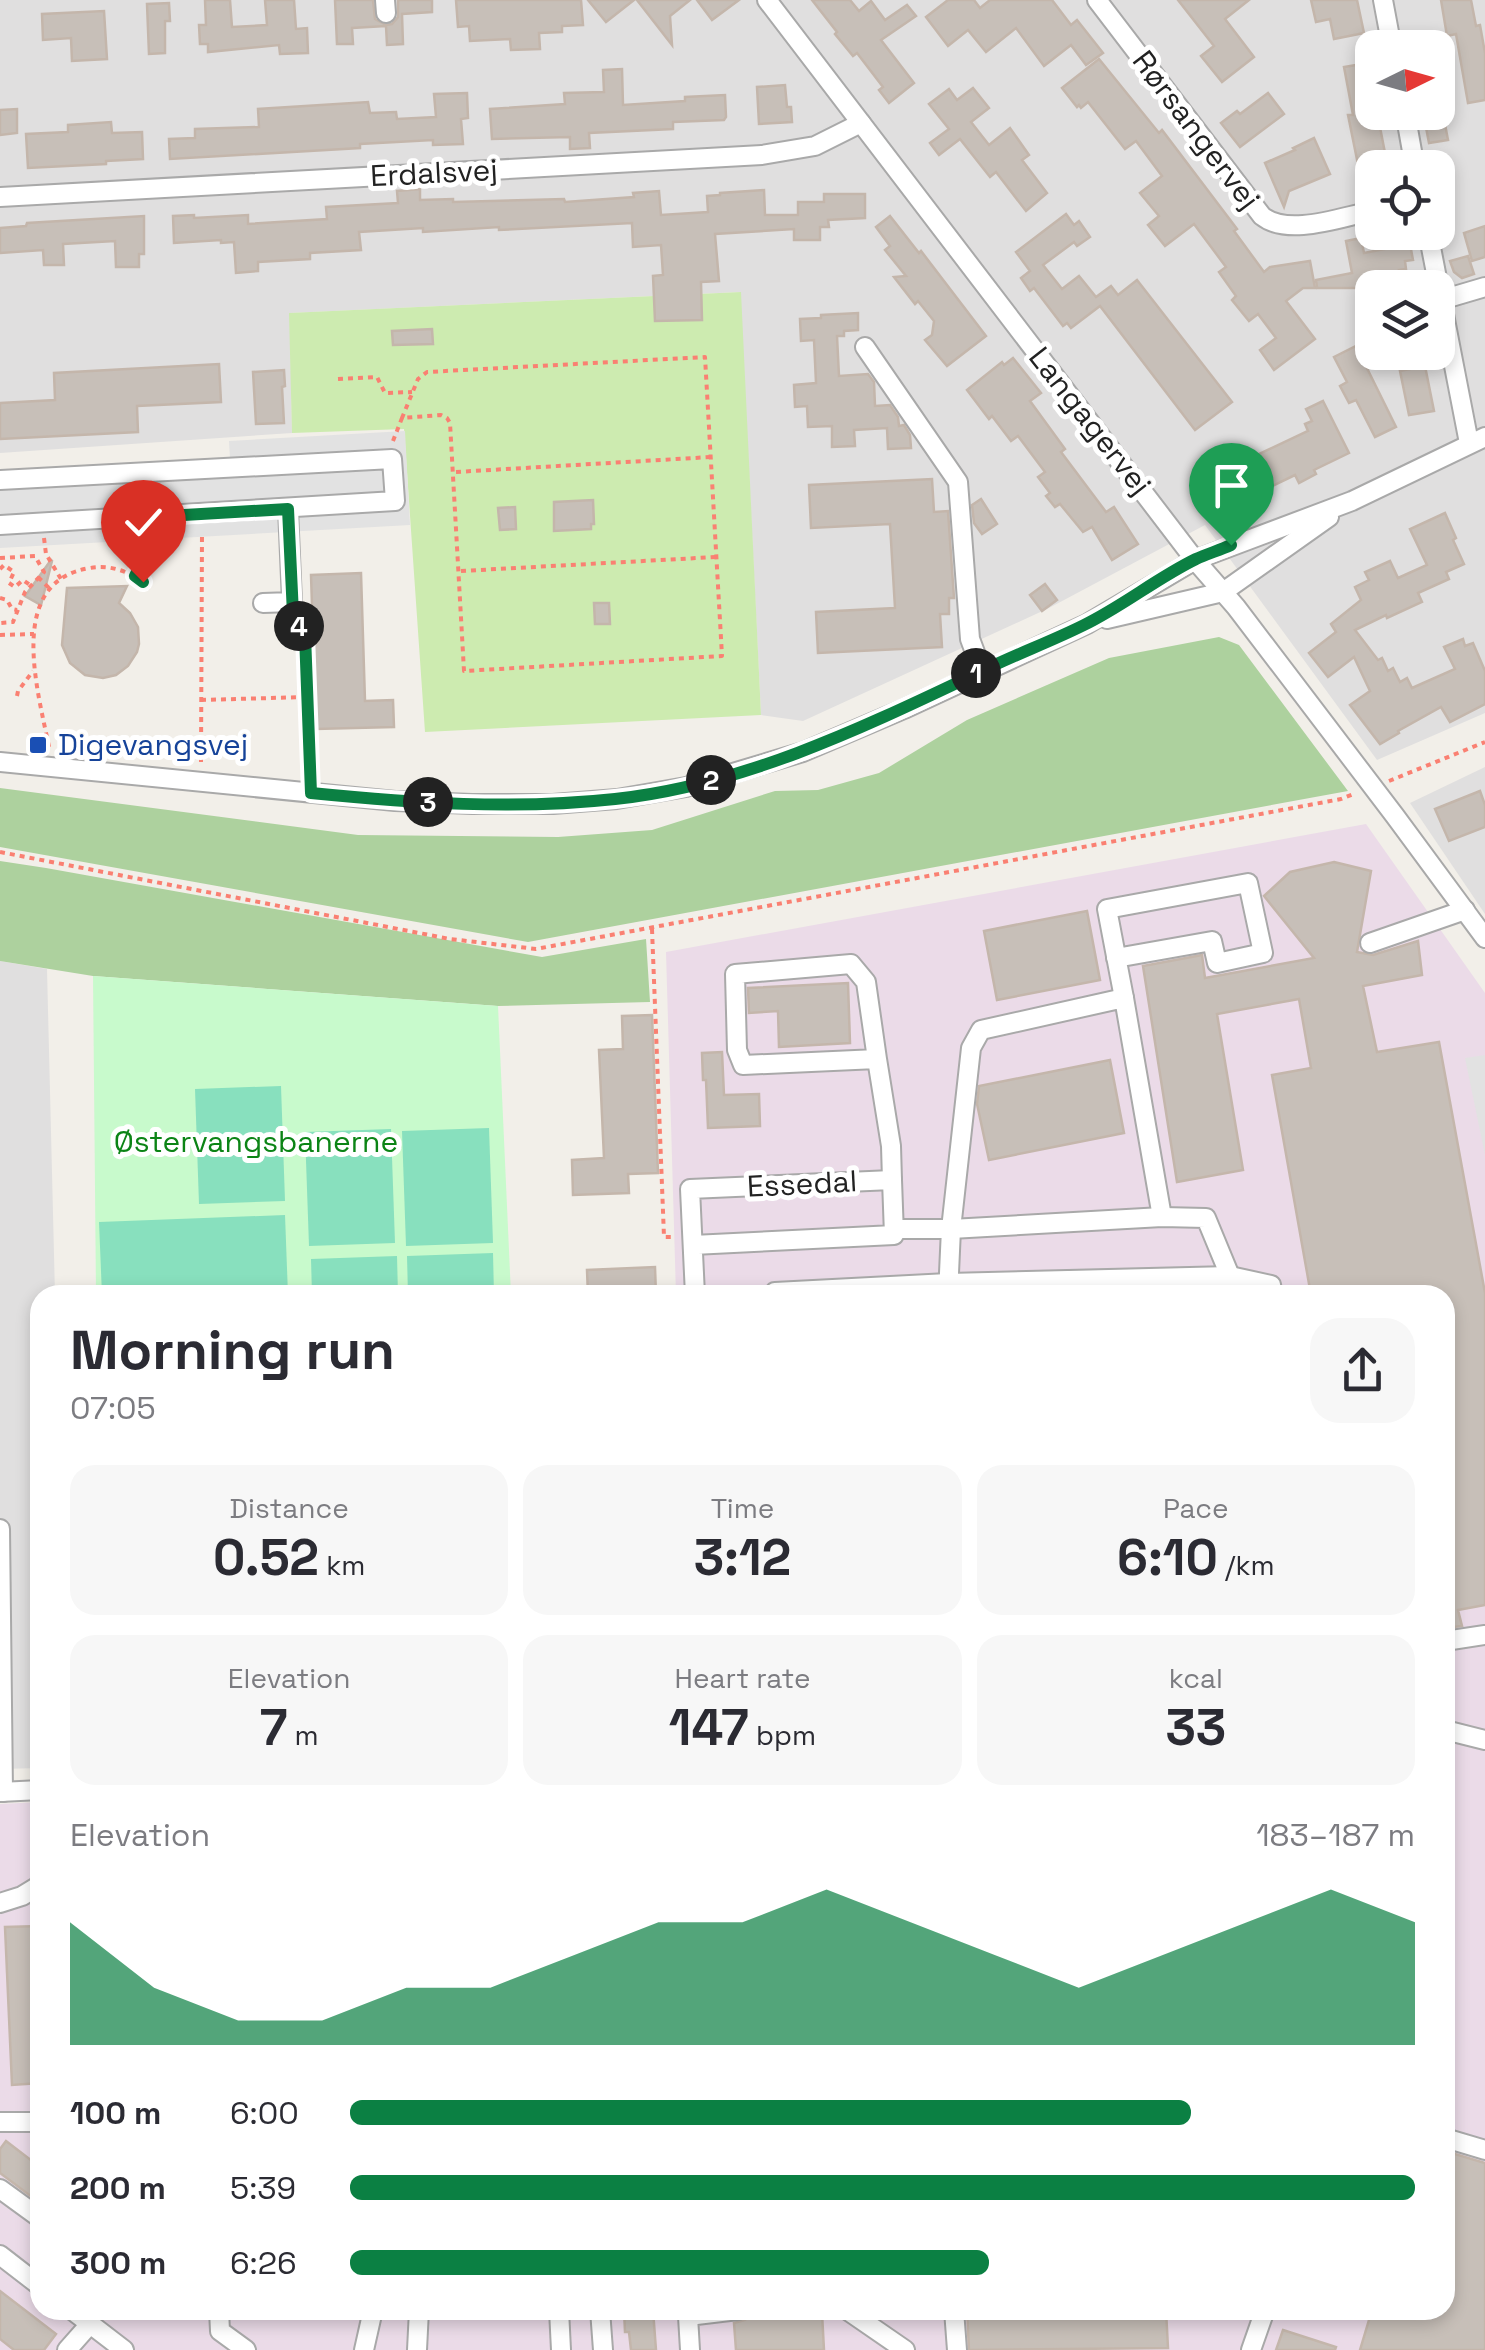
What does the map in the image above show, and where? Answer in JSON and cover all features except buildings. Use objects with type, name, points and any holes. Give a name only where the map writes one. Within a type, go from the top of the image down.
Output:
[{"type":"street","name":"Langagervej","points":[[766,0],[1485,938]]},
{"type":"street","name":"Rørsangervej","points":[[1097,0],[1269,222],[1291,226],[1355,213]]},
{"type":"street","points":[[1384,0],[1389,30]]},
{"type":"street","name":"Erdalsvej","points":[[0,197],[762,156],[815,146],[861,123]]},
{"type":"street","points":[[1455,296],[1485,286]]},
{"type":"street","points":[[865,347],[958,482],[970,639],[982,671]]},
{"type":"street","points":[[0,762],[395,801],[472,804],[618,799],[686,787],[803,752],[904,709],[1087,624],[1195,560],[1352,501],[1477,440],[1455,354]]},
{"type":"street","points":[[0,480],[392,459],[395,501],[0,525]]},
{"type":"street","points":[[1087,624],[1223,592],[1352,501]]},
{"type":"street","points":[[264,604],[292,602],[288,509]]},
{"type":"street","points":[[1116,958],[1212,940],[1217,963],[1263,954],[1248,884],[1106,909],[1162,1217]]},
{"type":"street","points":[[1370,942],[1464,910]]},
{"type":"street","points":[[878,1059],[743,1065],[737,1050],[735,974],[851,964],[866,982],[878,1059],[891,1146],[892,1180]]},
{"type":"street","points":[[948,1285],[971,1048],[981,1030],[1124,998]]},
{"type":"street","name":"Essedal","points":[[692,1240],[894,1236],[892,1180],[690,1189],[692,1240],[694,1285]]},
{"type":"street","points":[[894,1228],[1206,1218],[1230,1276]]},
{"type":"street","points":[[1035,1285],[1230,1276],[1271,1285]]},
{"type":"street","points":[[0,1529],[2,1792],[30,1791]]},
{"type":"street","points":[[1455,1640],[1485,1635]]},
{"type":"street","points":[[1455,1732],[1485,1740]]},
{"type":"street","points":[[0,1902],[30,1891]]},
{"type":"street","points":[[0,2122],[30,2122]]},
{"type":"street","points":[[1455,2141],[1485,2150]]},
{"type":"street","points":[[0,2188],[30,2210]]},
{"type":"street","points":[[0,2255],[30,2278]]},
{"type":"street","points":[[85,2320],[124,2350]]},
{"type":"street","points":[[219,2320],[220,2331],[246,2350]]},
{"type":"street","points":[[364,2350],[371,2320]]},
{"type":"street","points":[[417,2350],[418,2320]]},
{"type":"street","points":[[560,2320],[561,2350]]},
{"type":"street","points":[[601,2320],[603,2350]]},
{"type":"street","points":[[688,2320],[690,2350]]},
{"type":"street","points":[[862,2320],[905,2350]]},
{"type":"street","points":[[955,2320],[957,2350]]},
{"type":"street","points":[[1252,2350],[1262,2320]]},
{"type":"street","points":[[67,2350],[90,2324]]},
{"type":"path","points":[[392,459],[393,442],[402,418],[412,392],[418,379],[430,372],[706,357],[722,656],[464,672],[451,429],[447,418],[435,415],[402,418]]},
{"type":"path","points":[[338,379],[377,377],[385,393],[412,392]]},
{"type":"path","points":[[454,472],[711,457]]},
{"type":"path","points":[[200,782],[202,514]]},
{"type":"path","points":[[135,576],[151,544],[150,517]]},
{"type":"path","points":[[43,523],[46,554],[61,580]]},
{"type":"path","points":[[0,558],[35,556],[44,572],[30,586],[13,622],[0,623]]},
{"type":"path","points":[[460,571],[716,557]]},
{"type":"path","points":[[0,569],[4,564],[14,572],[9,583],[15,587],[23,580],[30,586]]},
{"type":"path","points":[[52,766],[34,670],[38,609],[50,589],[61,580],[98,567],[117,568],[153,590]]},
{"type":"path","points":[[38,576],[50,589]]},
{"type":"path","points":[[0,598],[17,610]]},
{"type":"path","points":[[292,602],[294,618],[305,635],[311,793]]},
{"type":"path","points":[[0,634],[34,634]]},
{"type":"path","points":[[18,696],[17,691],[34,670]]},
{"type":"path","points":[[201,700],[308,697]]},
{"type":"path","points":[[0,852],[450,939],[536,949],[1341,799],[1485,742]]},
{"type":"path","points":[[652,928],[664,1238],[692,1240]]},
{"type":"shaded area","points":[[0,0],[1485,0],[1485,713],[1377,760],[1205,525],[1049,608],[803,721],[761,715],[740,292],[290,313],[292,433],[0,453]]},
{"type":"shaded area","points":[[405,431],[410,525],[0,548],[0,472],[230,459],[229,441]]},
{"type":"shaded area","points":[[1485,767],[1485,914],[1410,803]]},
{"type":"shaded area","points":[[1366,824],[1485,993],[1485,2350],[0,2350],[0,1804],[30,1802],[30,2320],[1455,2320],[1455,1285],[676,1285],[666,952]]},
{"type":"shaded area","points":[[0,961],[47,969],[55,1285],[30,1285],[30,1768],[0,1769]]},
{"type":"shaded area","points":[[1485,1055],[1485,1155],[1465,1058]]},
{"type":"green space","points":[[741,292],[761,715],[425,732],[404,429],[292,433],[289,313]]},
{"type":"green space","points":[[1219,637],[1239,645],[1348,791],[528,942],[0,847],[0,788],[358,835],[558,837],[652,830],[775,791],[818,790],[879,773],[967,720],[1109,658]]},
{"type":"green space","points":[[0,861],[542,957],[646,939],[650,1002],[498,1006],[93,976],[0,961]]},
{"type":"green space","name":"Østervangsbanerne","points":[[93,976],[498,1006],[511,1285],[96,1285]]},
{"type":"green space","points":[[281,1086],[285,1201],[199,1204],[195,1089]]},
{"type":"green space","points":[[489,1128],[493,1243],[406,1246],[402,1131]]},
{"type":"green space","points":[[391,1129],[395,1243],[309,1246],[305,1132]]},
{"type":"green space","points":[[285,1215],[288,1285],[102,1285],[99,1222]]},
{"type":"green space","points":[[493,1253],[494,1285],[408,1285],[407,1256]]},
{"type":"green space","points":[[397,1256],[398,1285],[312,1285],[311,1259]]},
{"type":"place","name":"Digevangsvej","points":[[38,745]]},
{"type":"route","points":[[143,582],[135,576],[151,544],[150,517],[288,509],[293,614],[305,635],[311,793],[395,801],[553,804],[618,799],[686,787],[803,752],[1087,624],[1195,560],[1231,545]]}]
